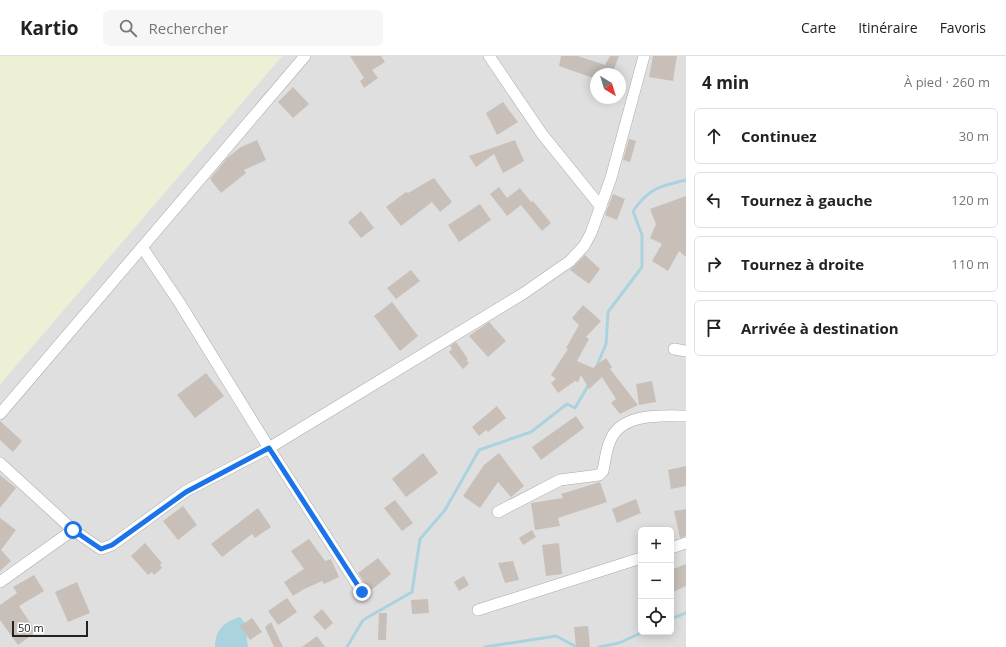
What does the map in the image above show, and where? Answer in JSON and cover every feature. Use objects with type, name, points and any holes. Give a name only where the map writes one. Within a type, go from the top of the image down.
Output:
[{"type":"street","points":[[0,414],[306,56]]},
{"type":"street","points":[[489,56],[542,134],[601,208]]},
{"type":"street","points":[[0,463],[73,530],[101,549],[112,545],[186,492],[269,448],[524,293],[570,261],[584,246],[592,233],[601,208],[644,56]]},
{"type":"street","points":[[142,247],[179,302],[269,448],[362,592]]},
{"type":"street","points":[[674,349],[686,351]]},
{"type":"street","points":[[498,512],[560,480],[600,475],[603,471],[610,439],[619,428],[650,415],[686,416]]},
{"type":"street","points":[[0,582],[73,530]]},
{"type":"street","points":[[674,547],[686,543]]},
{"type":"street","points":[[478,610],[638,559]]},
{"type":"shaded area","points":[[282,56],[686,56],[686,647],[0,647],[0,384]]},
{"type":"green space","points":[[0,56],[282,56],[0,384]]},
{"type":"water","points":[[240,617],[245,623],[248,647],[215,647],[217,635],[222,627],[229,621]]},
{"type":"building","points":[[350,56],[381,56],[385,62],[372,70],[378,78],[364,88],[360,81],[364,78]]},
{"type":"building","points":[[561,56],[578,56],[605,65],[610,56],[619,56],[614,68],[590,68],[590,77],[559,66]]},
{"type":"building","points":[[653,56],[677,56],[673,81],[649,77]]},
{"type":"building","points":[[293,87],[309,104],[293,118],[278,102]]},
{"type":"building","points":[[503,102],[518,122],[497,135],[486,113]]},
{"type":"building","points":[[629,139],[636,141],[630,162],[623,160]]},
{"type":"building","points":[[257,140],[266,160],[244,170],[246,173],[221,193],[210,179],[227,158],[241,147]]},
{"type":"building","points":[[515,140],[524,161],[503,173],[494,154],[476,167],[469,156]]},
{"type":"building","points":[[434,178],[452,202],[440,212],[432,202],[401,226],[386,207],[406,192],[408,193]]},
{"type":"building","points":[[499,187],[507,198],[520,188],[551,223],[542,231],[521,205],[507,216],[490,194]]},
{"type":"building","points":[[613,194],[625,199],[617,220],[605,215]]},
{"type":"building","points":[[686,196],[686,257],[679,251],[668,271],[652,261],[662,244],[650,238],[656,224],[650,209]]},
{"type":"building","points":[[480,204],[491,220],[459,242],[448,225]]},
{"type":"building","points":[[361,211],[374,228],[361,238],[348,222]]},
{"type":"building","points":[[585,255],[600,269],[589,284],[570,270]]},
{"type":"building","points":[[411,270],[420,281],[396,299],[387,288]]},
{"type":"building","points":[[392,302],[418,336],[400,351],[374,316]]},
{"type":"building","points":[[583,305],[601,321],[586,337],[589,339],[577,361],[593,368],[606,358],[612,367],[610,369],[638,405],[620,414],[611,403],[616,399],[602,377],[589,389],[581,375],[578,382],[575,381],[558,393],[551,383],[556,379],[551,375],[568,349],[566,348],[579,325],[572,318]]},
{"type":"building","points":[[489,322],[506,341],[488,357],[469,336]]},
{"type":"building","points":[[456,342],[468,359],[466,360],[469,363],[463,369],[449,352],[452,349],[450,346]]},
{"type":"building","points":[[206,373],[224,396],[195,418],[177,395]]},
{"type":"building","points":[[652,381],[656,402],[639,405],[636,384]]},
{"type":"building","points":[[497,406],[506,418],[488,432],[486,430],[479,436],[472,427]]},
{"type":"building","points":[[576,416],[584,428],[541,460],[532,447]]},
{"type":"building","points":[[0,421],[22,441],[13,452],[0,440]]},
{"type":"building","points":[[423,453],[438,473],[406,497],[392,479]]},
{"type":"building","points":[[499,453],[524,486],[511,497],[498,482],[480,508],[463,496],[484,465]]},
{"type":"building","points":[[686,466],[686,486],[671,489],[668,470]]},
{"type":"building","points":[[0,475],[16,488],[0,508]]},
{"type":"building","points":[[600,482],[607,502],[558,518],[560,526],[535,530],[531,503],[563,498],[561,494]]},
{"type":"building","points":[[636,499],[641,513],[617,523],[612,509]]},
{"type":"building","points":[[395,500],[413,523],[402,531],[384,508]]},
{"type":"building","points":[[183,506],[197,525],[178,540],[163,521]]},
{"type":"building","points":[[258,508],[271,527],[255,538],[252,534],[222,557],[211,544]]},
{"type":"building","points":[[686,509],[686,536],[680,538],[674,511]]},
{"type":"building","points":[[0,518],[16,530],[1,550],[11,561],[0,571]]},
{"type":"building","points":[[532,530],[536,537],[523,545],[519,538]]},
{"type":"building","points":[[309,539],[325,561],[331,559],[339,577],[324,584],[322,581],[293,596],[284,582],[304,569],[291,551]]},
{"type":"building","points":[[145,543],[162,563],[160,565],[162,568],[154,575],[152,572],[148,575],[131,556]]},
{"type":"building","points":[[559,543],[562,574],[546,576],[542,545]]},
{"type":"building","points":[[378,558],[391,574],[370,591],[358,573]]},
{"type":"building","points":[[513,561],[519,580],[505,583],[498,563]]},
{"type":"building","points":[[686,564],[686,586],[674,592],[674,569]]},
{"type":"building","points":[[34,575],[44,591],[19,606],[36,632],[18,645],[0,620],[0,605],[17,593],[13,587]]},
{"type":"building","points":[[464,576],[469,585],[459,591],[454,582]]},
{"type":"building","points":[[77,582],[90,613],[68,622],[55,592]]},
{"type":"building","points":[[287,598],[297,612],[278,625],[268,611]]},
{"type":"building","points":[[428,599],[429,613],[412,614],[411,600]]},
{"type":"building","points":[[322,609],[333,623],[325,630],[313,617]]},
{"type":"building","points":[[379,613],[387,613],[386,640],[378,640]]},
{"type":"building","points":[[252,618],[262,632],[250,640],[240,626]]},
{"type":"building","points":[[271,622],[283,647],[274,647],[265,627]]},
{"type":"building","points":[[588,626],[590,647],[576,647],[574,627]]},
{"type":"building","points":[[317,636],[325,647],[302,647]]},
{"type":"waterway","points":[[596,368],[606,344],[608,312],[642,267],[642,235],[633,211],[644,197],[656,189],[686,180]]},
{"type":"waterway","points":[[347,647],[363,620],[412,592],[420,539],[445,510],[479,450],[531,432],[567,404],[575,408],[589,384]]},
{"type":"waterway","points":[[674,618],[686,613]]},
{"type":"waterway","points":[[599,647],[619,643],[638,634]]},
{"type":"waterway","points":[[485,647],[556,636],[577,647]]},
{"type":"route","points":[[73,530],[101,549],[112,545],[186,492],[269,448],[362,592]]}]
